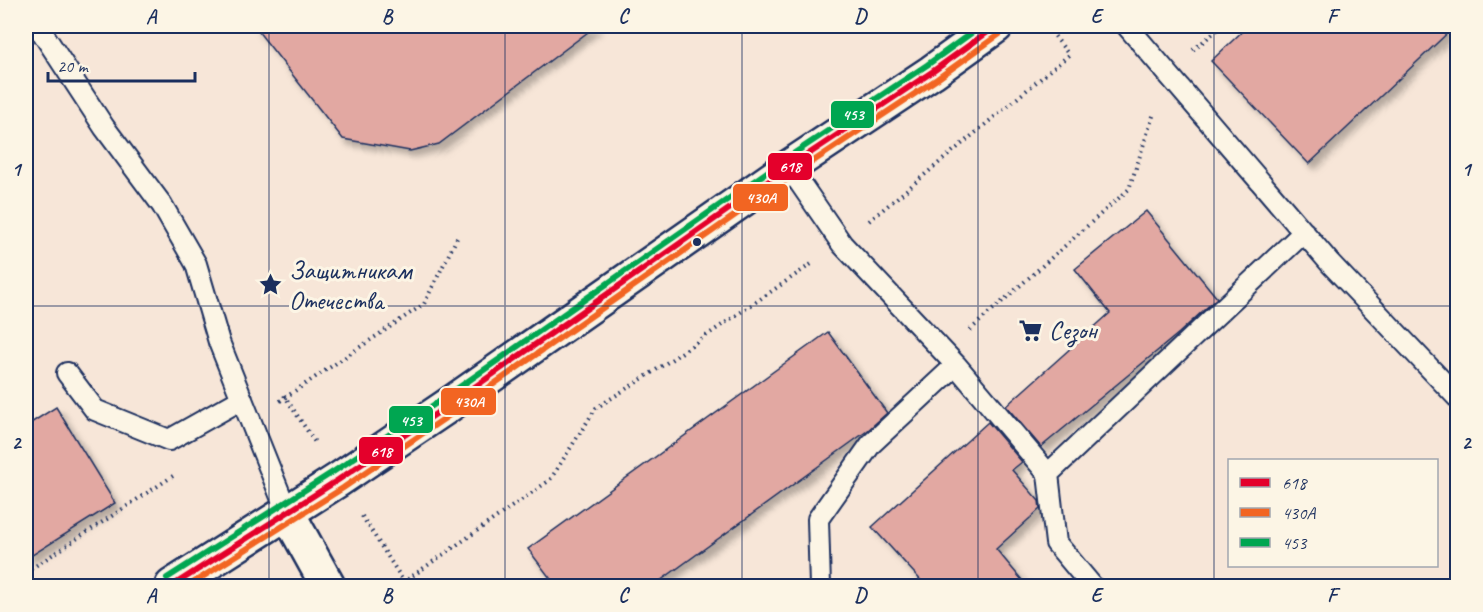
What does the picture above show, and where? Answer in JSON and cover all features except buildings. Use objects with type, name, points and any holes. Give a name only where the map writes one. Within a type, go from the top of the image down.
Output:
[{"type":"main road","points":[[172,586],[446,407],[789,167],[933,72],[996,26]]},
{"type":"main road","points":[[287,512],[328,586]]},
{"type":"lane","points":[[33,26],[42,32],[104,127],[162,205],[196,264],[219,342],[287,512]]},
{"type":"lane","points":[[1127,26],[1304,232],[1458,398]]},
{"type":"lane","points":[[789,167],[842,244],[951,358],[1048,474],[1056,543],[1092,586]]},
{"type":"lane","points":[[1048,474],[1304,232]]},
{"type":"lane","points":[[820,586],[818,519],[872,444],[951,358]]},
{"type":"lane","points":[[67,373],[95,410],[169,440],[242,399]]},
{"type":"path","points":[[398,586],[550,480],[596,408],[842,244],[1069,55],[1047,26]]},
{"type":"path","points":[[951,358],[1129,189],[1168,73],[1222,26]]},
{"type":"transit line","name":"453","points":[[167,578],[441,400],[784,160],[927,65],[981,26]]},
{"type":"transit line","name":"618","points":[[172,586],[338,480],[446,407],[789,167],[932,72],[996,26]]},
{"type":"transit line","name":"430А","points":[[188,586],[343,488],[1001,33]]},
{"type":"place","name":"Защитникам Отечества","points":[[271,285]]},
{"type":"place","name":"Сезон","points":[[1031,330]]}]
